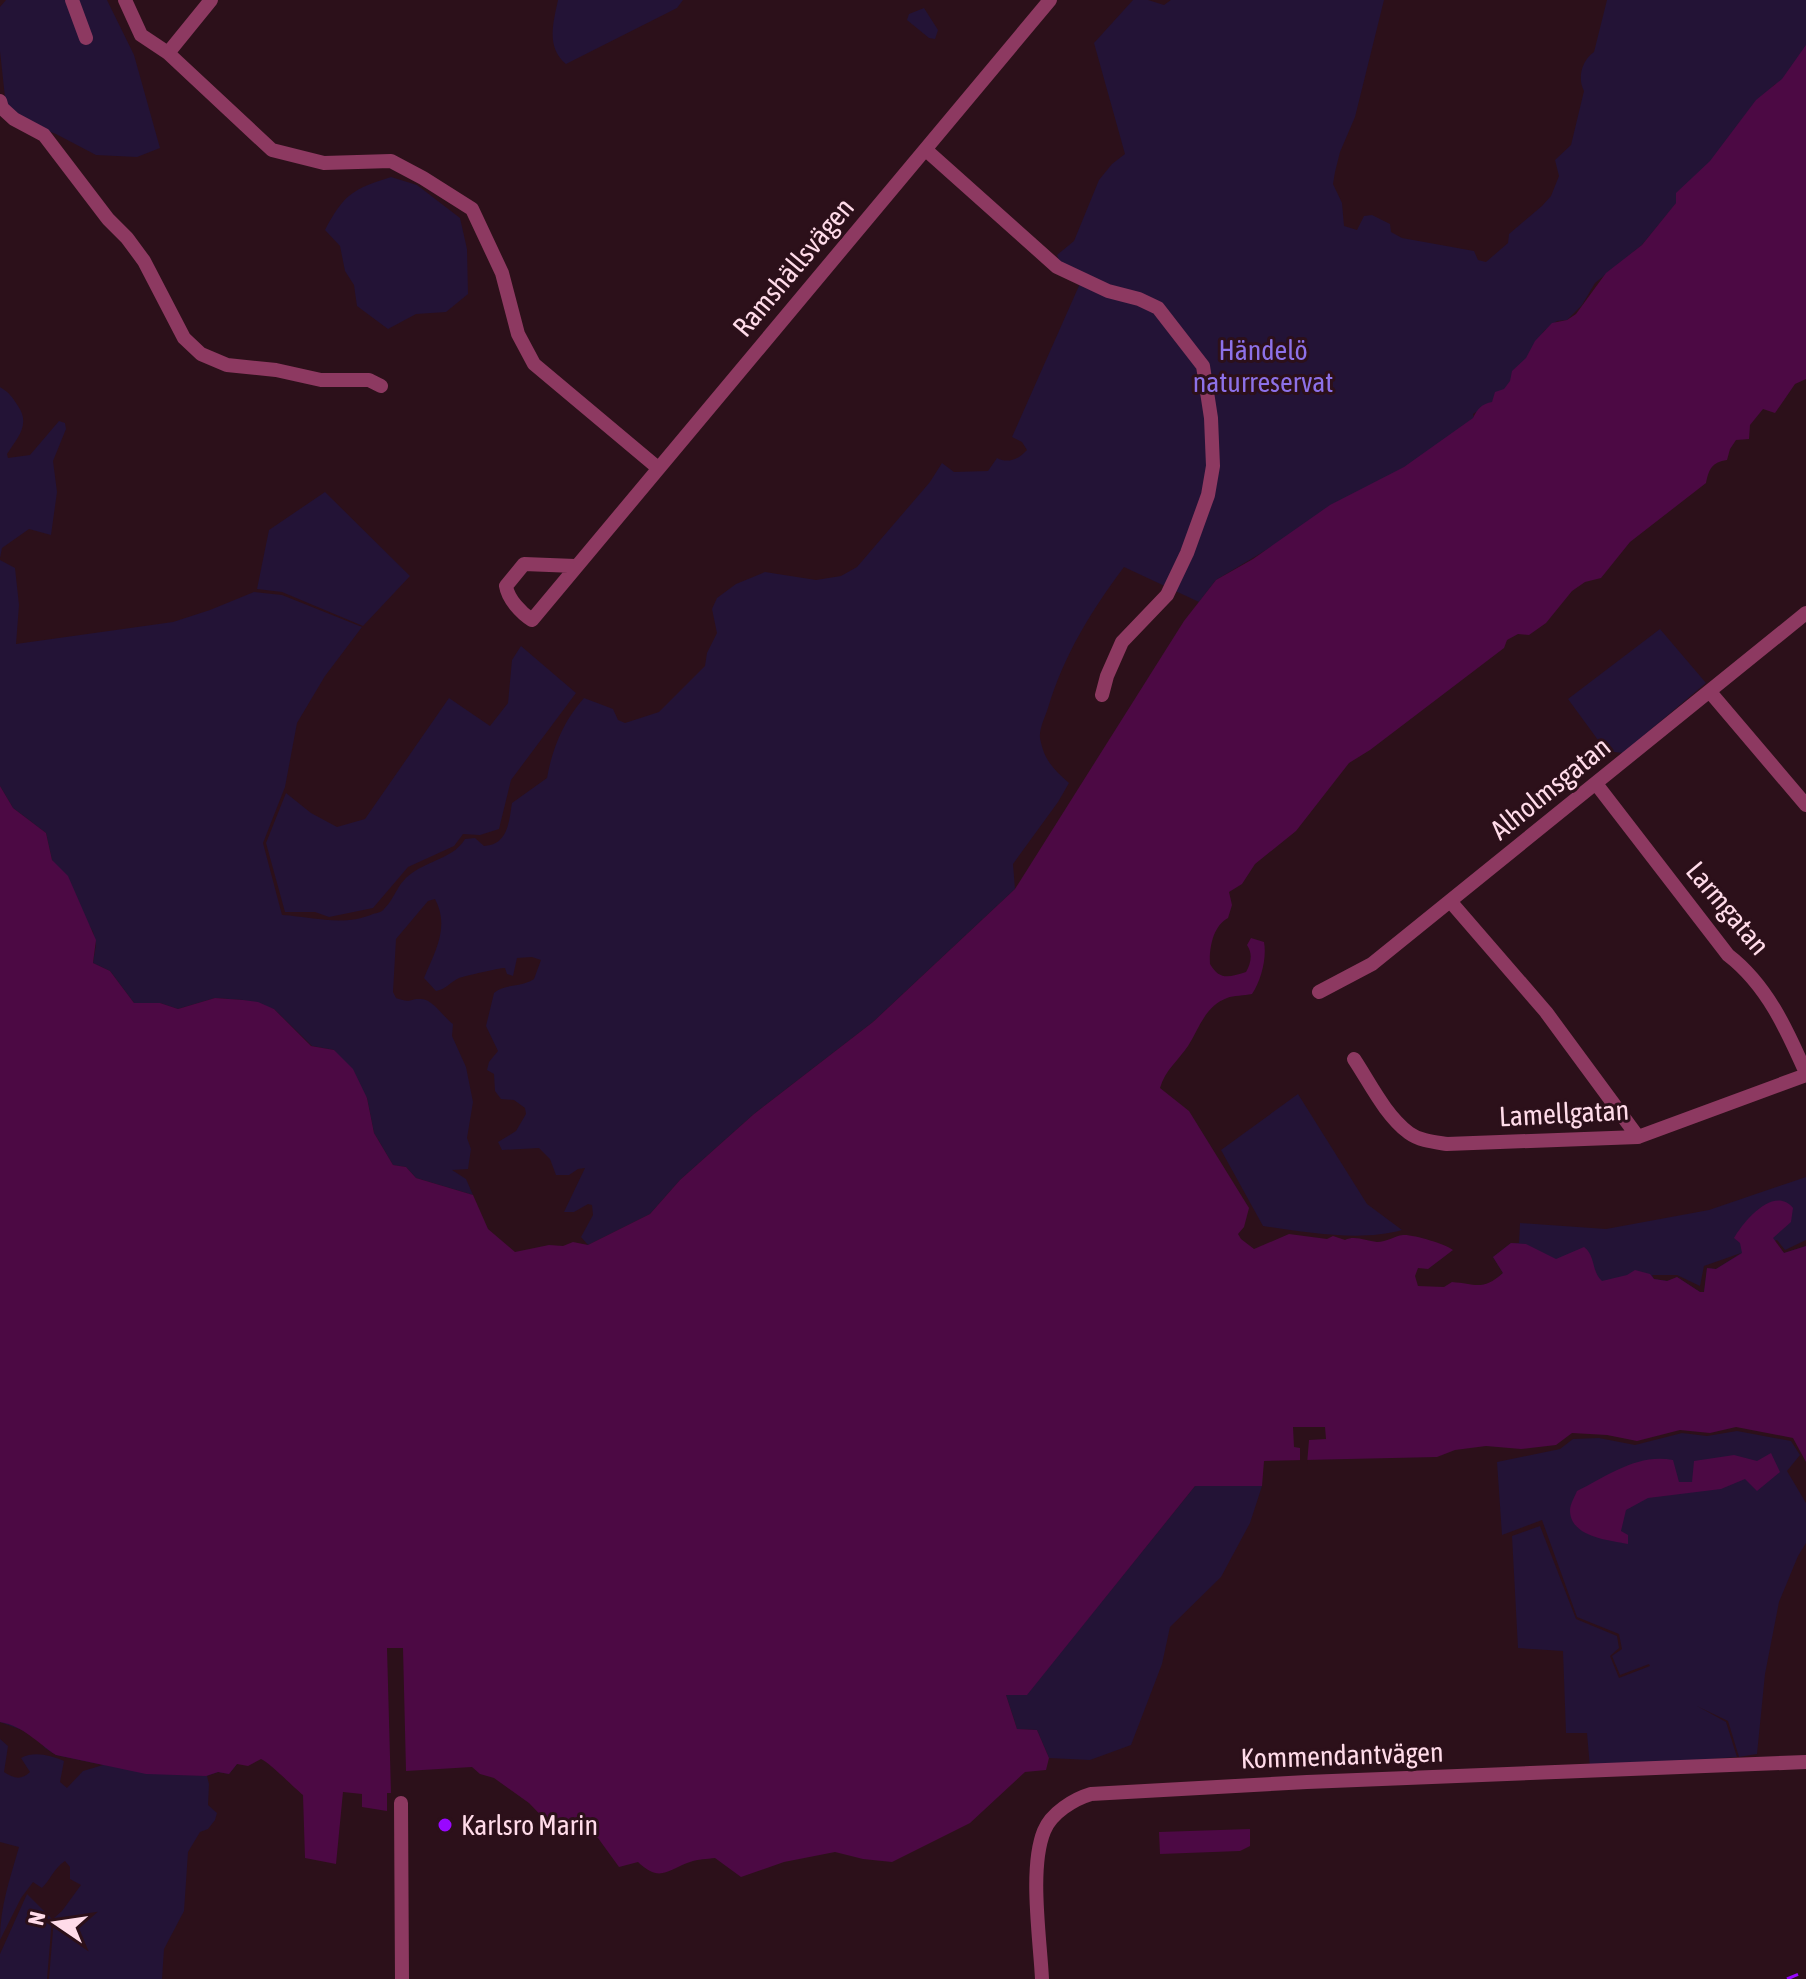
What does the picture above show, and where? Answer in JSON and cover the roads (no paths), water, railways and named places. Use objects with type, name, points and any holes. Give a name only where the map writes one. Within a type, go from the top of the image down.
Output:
[{"type":"street","points":[[72,0],[86,38]]},
{"type":"street","points":[[125,0],[141,35],[168,53],[272,150],[324,163],[391,161],[472,209],[502,273],[518,334],[534,364],[658,468]]},
{"type":"street","points":[[168,53],[211,0]]},
{"type":"street","name":"Ramshällsvägen","points":[[575,566],[524,564],[506,586],[507,592],[525,616],[532,620],[1050,0]]},
{"type":"street","points":[[0,101],[2,108],[14,119],[44,135],[108,219],[127,238],[144,261],[184,338],[201,354],[240,367],[276,370],[321,380],[369,380],[381,386]]},
{"type":"street","points":[[926,150],[1057,267],[1108,291],[1139,299],[1158,308],[1203,366],[1212,430],[1213,466],[1208,495],[1187,553],[1167,595],[1122,642],[1102,695]]},
{"type":"street","name":"Alholmsgatan","points":[[1319,992],[1372,964],[1806,613]]},
{"type":"street","points":[[1710,692],[1806,805]]},
{"type":"street","name":"Larmgatan","points":[[1597,785],[1728,955],[1744,967],[1780,1015],[1806,1074]]},
{"type":"street","points":[[1450,901],[1546,1012],[1638,1137]]},
{"type":"street","name":"Lamellgatan","points":[[1354,1059],[1384,1106],[1409,1133],[1428,1141],[1495,1143],[1638,1137],[1806,1074]]},
{"type":"street","name":"Kommendantvägen","points":[[1042,1979],[1037,1864],[1044,1828],[1072,1800],[1091,1794],[1294,1782],[1806,1762]]},
{"type":"street","points":[[401,1803],[402,1979]]},
{"type":"railway","points":[[1787,1979],[1806,1971]]},
{"type":"place","name":"Karlsro Marin","points":[[445,1825]]},
{"type":"park label","name":"Händelö naturreservat","points":[[1263,366]]}]
